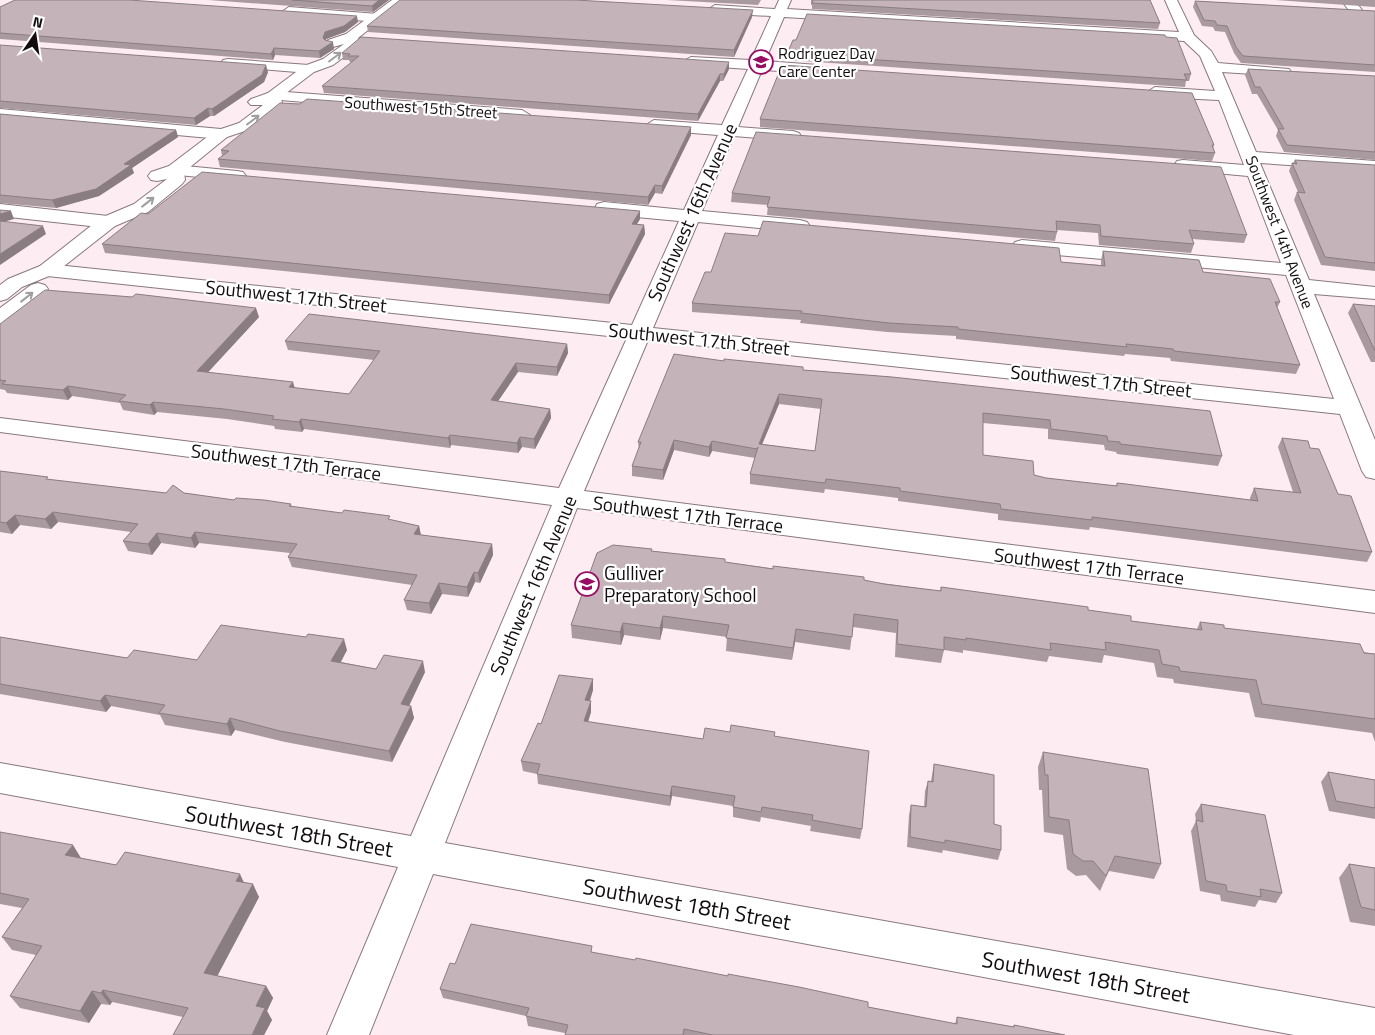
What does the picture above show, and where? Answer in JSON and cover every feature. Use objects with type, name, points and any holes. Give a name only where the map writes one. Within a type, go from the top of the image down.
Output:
[{"type":"street","points":[[351,37],[400,0]]},
{"type":"street","name":"Southwest 14th Avenue","points":[[1179,0],[1188,37],[1206,54],[1226,96],[1375,471]]},
{"type":"street","points":[[1336,9],[1360,11],[1347,0]]},
{"type":"street","points":[[706,8],[782,6],[1188,37]]},
{"type":"street","name":"Southwest 16th Avenue","points":[[348,1035],[568,498],[689,216],[782,6]]},
{"type":"street","points":[[274,10],[378,18]]},
{"type":"street","points":[[351,37],[371,38]]},
{"type":"street","points":[[175,170],[221,134],[245,126],[274,104],[273,96],[309,69],[328,62],[354,43],[351,37]]},
{"type":"street","points":[[676,60],[828,70]]},
{"type":"street","points":[[212,62],[309,69]]},
{"type":"street","points":[[1213,67],[1296,72]]},
{"type":"street","points":[[1140,91],[1226,96]]},
{"type":"street","name":"Southwest 15th Street","points":[[273,96],[538,116]]},
{"type":"street","points":[[0,114],[221,134]]},
{"type":"street","points":[[636,124],[808,137]]},
{"type":"street","points":[[1165,164],[1375,166]]},
{"type":"street","points":[[175,170],[258,178]]},
{"type":"street","points":[[0,294],[15,283],[47,270],[108,222],[148,202],[176,180],[175,170]]},
{"type":"street","points":[[590,207],[823,228]]},
{"type":"street","points":[[0,210],[108,222]]},
{"type":"street","points":[[1009,244],[1298,278],[1375,293]]},
{"type":"street","points":[[0,318],[43,285],[47,270]]},
{"type":"street","name":"Southwest 17th Street","points":[[47,270],[1351,408]]},
{"type":"street","name":"Southwest 17th Terrace","points":[[0,425],[1375,602]]},
{"type":"street","name":"Southwest 18th Street","points":[[0,778],[1375,1029]]},
{"type":"building","points":[[15,0],[129,0],[357,16],[344,26],[325,32],[323,38],[333,42],[319,51],[274,48],[271,54],[0,33],[0,7]]},
{"type":"building","points":[[292,0],[379,0],[372,6]]},
{"type":"building","points":[[400,0],[575,0],[753,10],[734,50],[367,26]]},
{"type":"building","points":[[813,0],[1150,0],[1160,23],[812,3]]},
{"type":"building","points":[[1195,1],[1375,11],[1375,65],[1243,56],[1236,47],[1227,26],[1217,25],[1215,21],[1204,20]]},
{"type":"building","points":[[807,14],[1165,35],[1166,37],[1177,38],[1191,74],[1184,74],[1187,80],[787,54],[793,40],[796,40]]},
{"type":"building","points":[[361,37],[729,62],[724,74],[720,74],[698,114],[322,86],[359,56],[348,56],[350,54],[342,53]]},
{"type":"building","points":[[0,45],[266,65],[262,75],[212,109],[208,108],[194,118],[0,101]]},
{"type":"building","points":[[782,65],[1192,93],[1214,145],[1212,145],[1215,153],[760,119]]},
{"type":"building","points":[[1248,69],[1375,76],[1375,152],[1287,145],[1278,129],[1284,129],[1260,87],[1255,87]]},
{"type":"building","points":[[307,99],[691,127],[662,186],[655,185],[648,197],[218,159],[229,151],[221,150],[280,103],[300,104]]},
{"type":"building","points":[[0,114],[176,130],[124,164],[131,165],[96,189],[52,200],[0,195]]},
{"type":"building","points":[[756,132],[1221,167],[1247,235],[1189,230],[1194,244],[1101,236],[1100,225],[1056,221],[1057,232],[767,207],[770,197],[732,193]]},
{"type":"building","points":[[1295,160],[1375,165],[1375,263],[1325,257],[1297,192],[1305,193],[1292,163],[1297,164]]},
{"type":"building","points":[[202,172],[640,211],[632,224],[644,225],[609,295],[102,244],[141,213],[148,214]]},
{"type":"building","points":[[0,210],[11,211],[0,214]]},
{"type":"building","points":[[0,221],[43,226],[0,254]]},
{"type":"building","points":[[763,221],[1059,248],[1061,262],[1105,266],[1103,251],[1199,260],[1203,272],[1270,279],[1280,302],[1275,302],[1300,365],[1126,344],[1127,347],[958,329],[958,327],[889,323],[801,313],[802,311],[692,303],[705,272],[711,272],[725,233],[758,236]]},
{"type":"building","points":[[45,290],[132,297],[136,294],[256,308],[197,371],[293,382],[289,387],[349,394],[380,351],[285,341],[309,314],[567,344],[557,367],[516,363],[491,400],[550,409],[534,439],[520,437],[517,443],[450,435],[448,438],[301,419],[299,422],[272,419],[274,416],[224,409],[153,402],[150,405],[119,401],[126,395],[68,386],[63,390],[2,384],[6,381],[0,380],[0,324]]},
{"type":"building","points":[[1353,304],[1375,306],[1375,351]]},
{"type":"building","points":[[674,354],[724,361],[724,359],[803,367],[803,370],[892,377],[1210,411],[1222,456],[1120,444],[1120,442],[1108,441],[1107,436],[1051,429],[1050,420],[983,413],[983,455],[1033,461],[1034,475],[1046,478],[1117,486],[1117,483],[1258,501],[1254,488],[1301,493],[1282,438],[1308,441],[1310,448],[1319,449],[1338,494],[1351,496],[1372,552],[1092,517],[1092,520],[1001,509],[1000,504],[900,491],[900,488],[826,479],[825,483],[750,474],[758,447],[757,449],[712,441],[709,447],[674,440],[663,470],[632,466],[641,442],[638,442]],"holes":[[[779,394],[822,399],[815,451],[759,444]]]},
{"type":"building","points":[[0,471],[48,477],[46,479],[166,493],[173,485],[184,493],[234,500],[236,498],[264,500],[291,504],[289,506],[342,513],[344,510],[390,516],[388,519],[419,526],[414,534],[492,544],[478,573],[474,572],[467,587],[439,583],[429,603],[404,600],[417,575],[288,557],[297,544],[195,532],[191,538],[157,533],[148,544],[123,541],[138,524],[53,512],[45,519],[15,515],[6,523],[0,522]]},
{"type":"building","points":[[613,545],[725,559],[725,562],[773,569],[773,566],[864,577],[864,580],[884,584],[941,591],[941,587],[1088,607],[1088,610],[1131,616],[1131,621],[1202,630],[1200,622],[1224,625],[1224,628],[1360,644],[1364,653],[1375,654],[1375,719],[1262,704],[1256,680],[1180,671],[1179,667],[1162,664],[1159,650],[1105,642],[1106,650],[1050,643],[1051,650],[966,638],[966,640],[944,637],[944,650],[897,644],[898,620],[854,614],[852,637],[796,629],[793,648],[726,638],[729,625],[663,616],[660,628],[623,623],[620,632],[571,625],[597,553]]},
{"type":"building","points":[[221,625],[306,637],[308,634],[344,639],[331,661],[376,669],[384,655],[423,661],[401,704],[411,706],[389,751],[280,731],[230,718],[227,724],[159,713],[165,705],[105,695],[100,701],[0,684],[0,637],[127,658],[134,650],[197,660]]},
{"type":"building","points":[[559,675],[593,679],[585,700],[591,701],[584,721],[703,739],[705,728],[730,732],[731,725],[775,732],[774,736],[869,751],[862,829],[812,820],[813,815],[762,807],[761,812],[733,807],[735,796],[672,786],[670,796],[537,774],[540,764],[521,761],[538,723],[541,724]]},
{"type":"building","points":[[1043,752],[1148,769],[1161,864],[1115,856],[1106,876],[1093,861],[1083,861],[1073,854],[1069,820],[1049,817],[1048,775],[1045,775]]},
{"type":"building","points":[[934,764],[994,775],[994,824],[1001,826],[1001,850],[945,840],[945,843],[910,837],[911,805],[926,807],[928,781],[933,782]]},
{"type":"building","points":[[1328,772],[1375,780],[1375,808],[1336,801]]},
{"type":"building","points":[[1201,804],[1265,815],[1282,893],[1260,889],[1261,897],[1227,891],[1226,885],[1206,881],[1196,820],[1203,822]]},
{"type":"building","points":[[0,832],[73,845],[65,855],[116,865],[125,852],[240,874],[236,881],[253,884],[204,973],[266,986],[256,1006],[265,1008],[252,1035],[173,1035],[188,1008],[103,990],[101,993],[92,991],[80,1011],[10,996],[42,946],[2,937],[29,899],[0,893]]},
{"type":"building","points":[[1349,864],[1375,868],[1375,910],[1361,907]]},
{"type":"building","points":[[471,924],[592,946],[591,952],[635,960],[636,958],[728,976],[728,974],[799,987],[868,1002],[868,1007],[957,1024],[957,1017],[1065,1035],[713,1035],[684,1029],[683,1035],[565,1035],[568,1025],[526,1016],[529,1008],[440,989],[450,963],[455,964]]},
{"type":"place","name":"Rodriguez Day Care Center","points":[[761,62]]},
{"type":"place","name":"Gulliver Preparatory School","points":[[587,584]]}]
